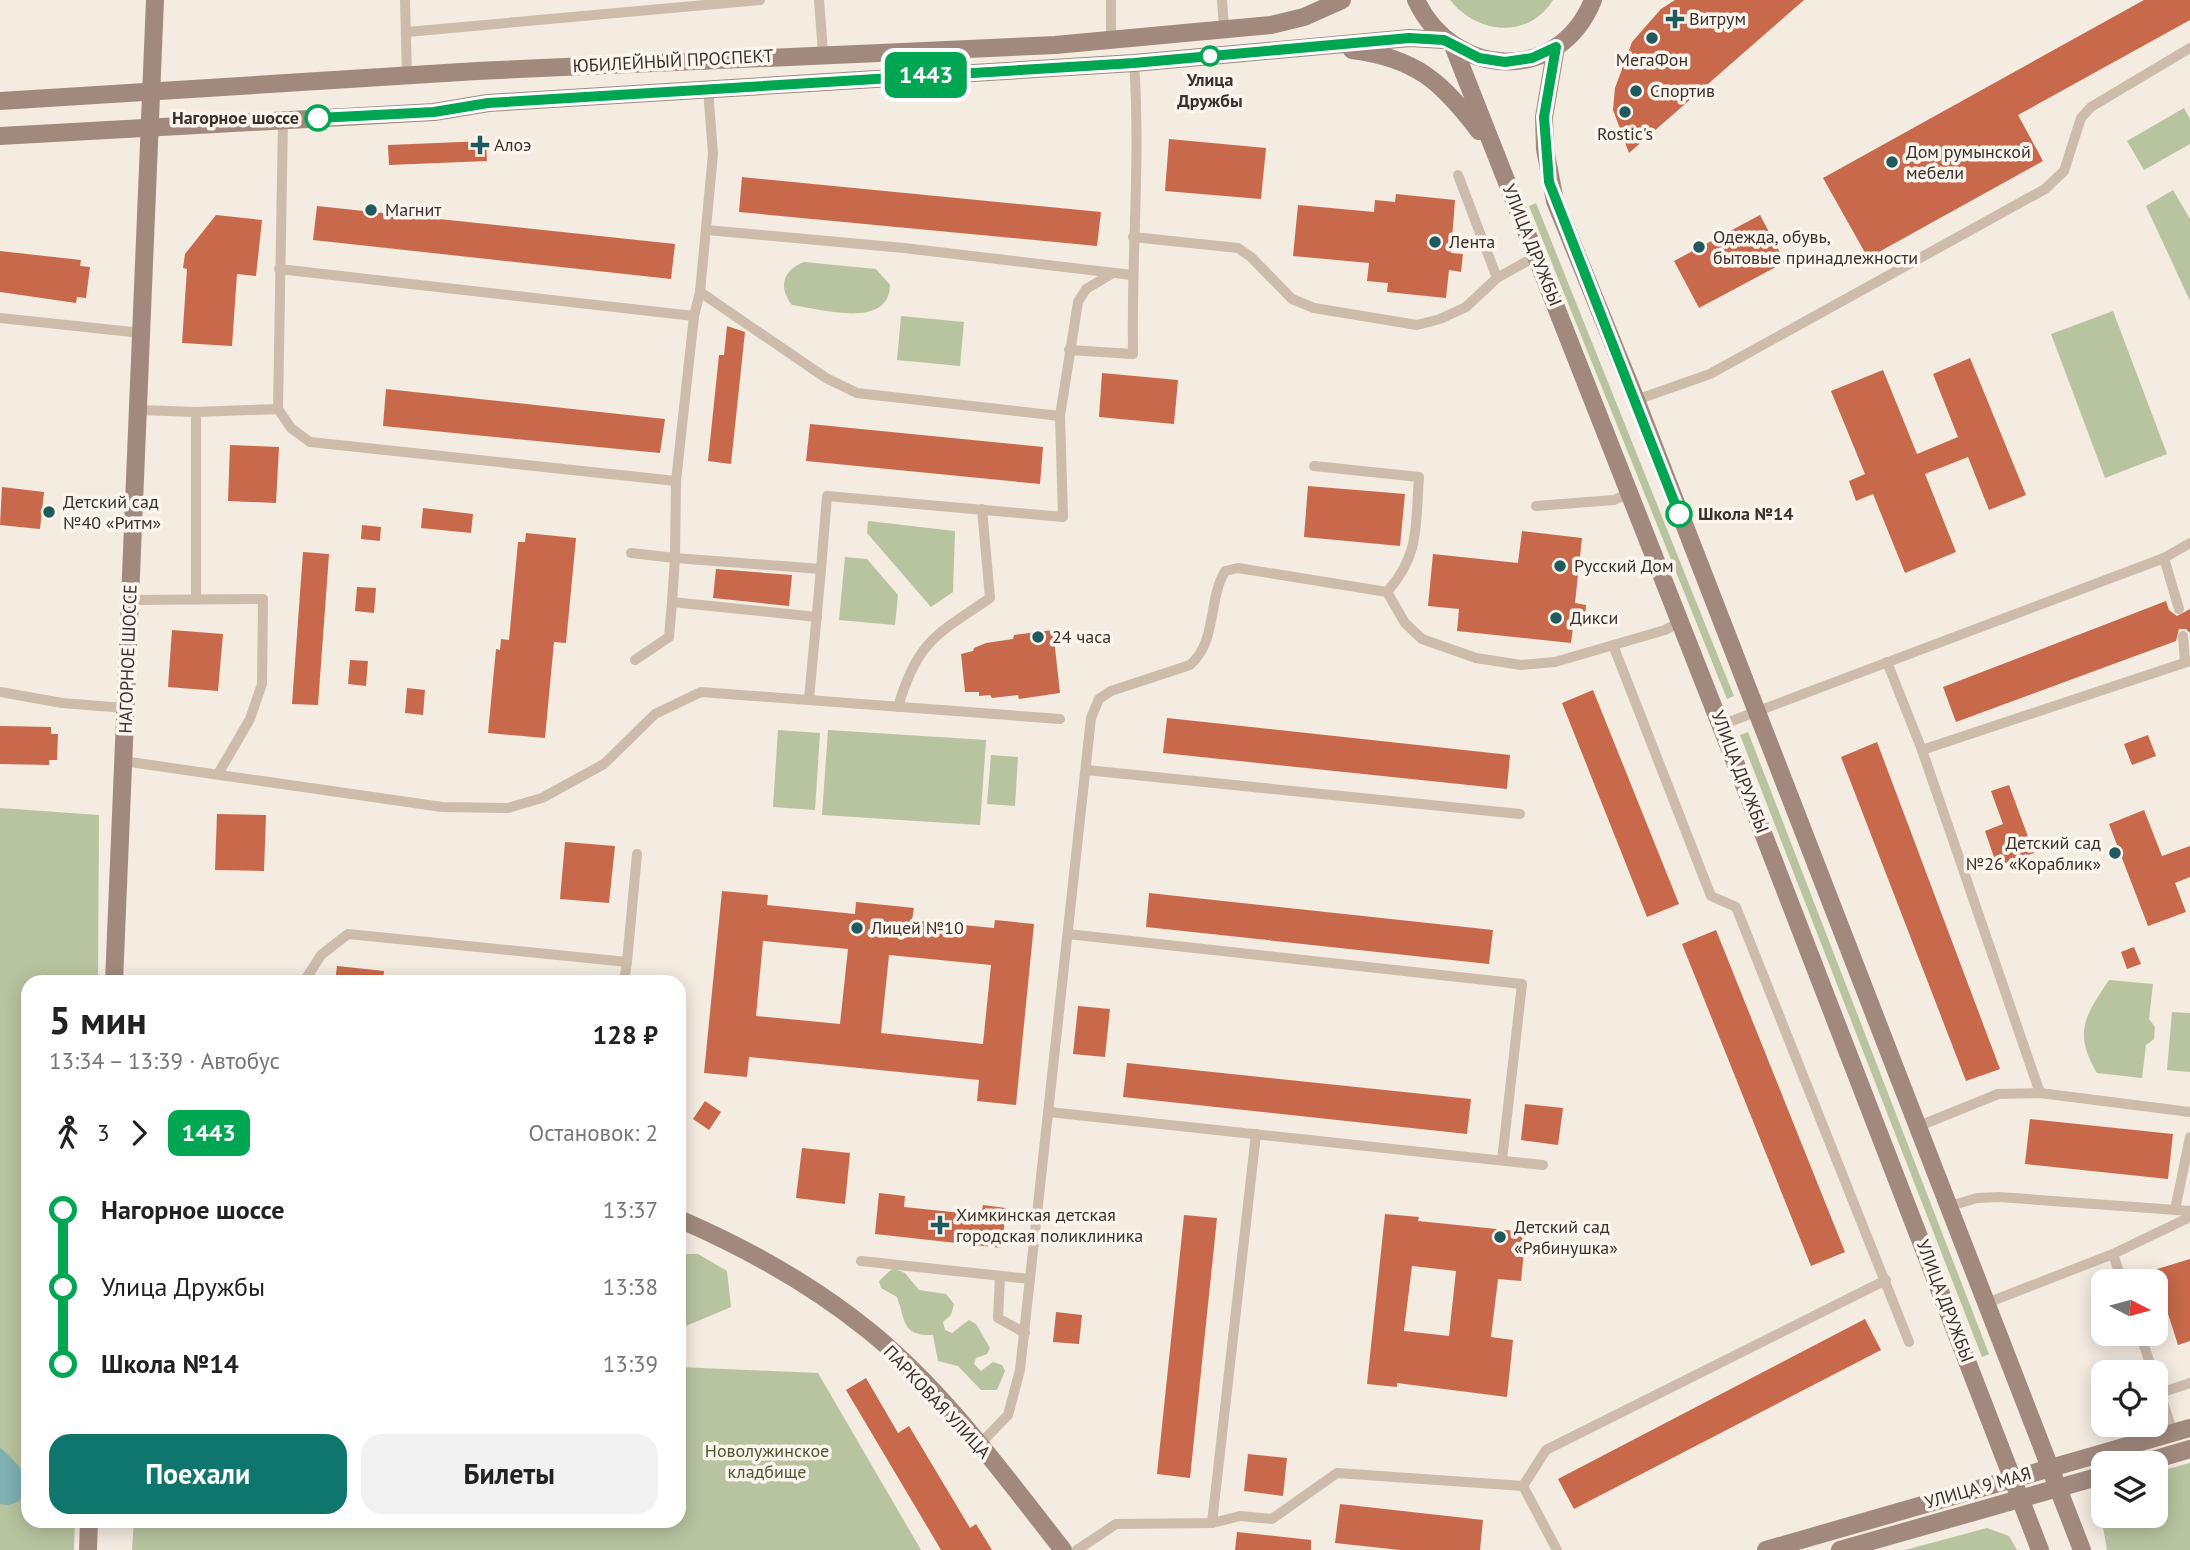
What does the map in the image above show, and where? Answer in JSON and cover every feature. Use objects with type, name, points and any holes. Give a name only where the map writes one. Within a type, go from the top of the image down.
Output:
[{"type":"main road","name":"НАГОРНОЕ ШОССЕ","points":[[118,975],[125,708],[155,0]]},
{"type":"main road","name":"ЮБИЛЕЙНЫЙ ПРОСПЕКТ","points":[[0,101],[407,75],[1111,40],[1271,25],[1304,18],[1342,0]]},
{"type":"main road","points":[[1416,0],[1425,19],[1449,44]]},
{"type":"main road","points":[[1592,0],[1574,32],[1556,47],[1544,117],[1549,182],[2082,1550]]},
{"type":"main road","name":"ЮБИЛЕЙНЫЙ ПРОСПЕКТ","points":[[0,136],[434,112],[488,103],[1134,63],[1409,38],[1449,44],[1479,58],[1505,62],[1532,58],[1556,47]]},
{"type":"main road","name":"УЛИЦА ДРУЖБЫ","points":[[1449,44],[1536,256],[1721,725],[2040,1550]]},
{"type":"main road","points":[[1317,46],[1375,53],[1403,61],[1426,73],[1452,95],[1493,150]]},
{"type":"main road","name":"ПАРКОВАЯ УЛИЦА","points":[[686,1222],[720,1237],[797,1279],[868,1330],[921,1379],[979,1445],[1063,1550]]},
{"type":"main road","name":"УЛИЦА 9 МАЯ","points":[[1766,1550],[2181,1431]]},
{"type":"main road","points":[[2168,1456],[2190,1449]]},
{"type":"main road","name":"УЛИЦА 9 МАЯ","points":[[1840,1550],[2091,1479]]},
{"type":"main road","points":[[88,1550],[89,1528]]},
{"type":"lane","points":[[405,0],[407,75]]},
{"type":"lane","points":[[407,32],[760,0]]},
{"type":"lane","points":[[819,0],[823,53]]},
{"type":"lane","points":[[1111,0],[1111,40]]},
{"type":"lane","points":[[1222,0],[1224,28]]},
{"type":"lane","points":[[1636,400],[1708,374],[2045,189],[2064,171],[2081,118],[2091,107],[2190,48]]},
{"type":"lane","points":[[1069,351],[1133,354],[1132,275],[1138,119],[1134,63]]},
{"type":"lane","points":[[635,660],[669,637],[675,558],[676,481],[694,316],[707,230],[713,154],[708,89]]},
{"type":"lane","points":[[283,120],[278,409],[291,428],[310,442],[676,481]]},
{"type":"lane","points":[[1458,175],[1497,278]]},
{"type":"lane","points":[[707,230],[904,248],[1132,275]]},
{"type":"lane","points":[[1133,237],[1238,248],[1251,257],[1292,299],[1314,308],[1417,325],[1440,319],[1466,307],[1497,278],[1536,256]]},
{"type":"lane","points":[[279,269],[694,316]]},
{"type":"lane","points":[[810,699],[827,496],[1063,517],[1060,416],[1078,302],[1086,289],[1113,272]]},
{"type":"lane","points":[[699,292],[826,378],[857,393],[1060,416]]},
{"type":"lane","points":[[0,318],[142,333]]},
{"type":"lane","points":[[139,410],[196,412],[278,409]]},
{"type":"lane","points":[[196,412],[196,599]]},
{"type":"lane","points":[[1314,466],[1419,477],[1412,556],[1403,573],[1387,592]]},
{"type":"lane","points":[[1536,506],[1614,500],[1630,494]]},
{"type":"lane","points":[[898,707],[908,672],[931,638],[990,598],[982,509]]},
{"type":"lane","points":[[1721,725],[2177,553],[2190,543]]},
{"type":"lane","points":[[631,553],[821,569]]},
{"type":"lane","points":[[2177,553],[2190,555]]},
{"type":"lane","points":[[2164,558],[2179,610]]},
{"type":"lane","points":[[979,1445],[1008,1415],[1020,1370],[1091,718],[1099,699],[1111,691],[1190,665],[1199,658],[1206,646],[1218,584],[1225,571],[1238,568],[1387,592]]},
{"type":"lane","points":[[1387,592],[1405,623],[1422,639],[1476,658],[1537,665],[1665,630],[1680,622]]},
{"type":"lane","points":[[130,600],[263,599],[262,684],[250,719],[219,774]]},
{"type":"lane","points":[[672,602],[817,617]]},
{"type":"lane","points":[[1922,750],[2188,661],[2183,636]]},
{"type":"lane","points":[[1613,645],[1711,896],[1736,906],[1909,1342]]},
{"type":"lane","points":[[1887,662],[1922,750],[2040,1093]]},
{"type":"lane","points":[[0,692],[62,703],[125,708]]},
{"type":"lane","points":[[123,761],[442,807],[508,808],[542,798],[604,765],[655,714],[701,692],[1060,719]]},
{"type":"lane","points":[[1086,770],[1520,814]]},
{"type":"lane","points":[[625,975],[637,854]]},
{"type":"lane","points":[[308,975],[321,955],[348,934],[627,962]]},
{"type":"lane","points":[[1068,934],[1522,984],[1502,1160]]},
{"type":"lane","points":[[1919,1126],[1998,1094],[2040,1093],[2190,1112]]},
{"type":"lane","points":[[1049,1112],[1543,1165]]},
{"type":"lane","points":[[1212,1523],[1256,1134]]},
{"type":"lane","points":[[2175,1210],[2190,1137]]},
{"type":"lane","points":[[1950,1206],[1977,1198],[1999,1197],[2190,1211]]},
{"type":"lane","points":[[1987,1303],[2113,1254],[2190,1217]]},
{"type":"lane","points":[[2113,1254],[2118,1269]]},
{"type":"lane","points":[[861,1261],[1030,1279]]},
{"type":"lane","points":[[1000,1276],[998,1318],[1025,1333]]},
{"type":"lane","points":[[1522,1486],[1546,1450],[1886,1280]]},
{"type":"lane","points":[[2168,1390],[2190,1383]]},
{"type":"lane","points":[[2168,1407],[2181,1431]]},
{"type":"lane","points":[[1077,1550],[1116,1524],[1212,1523],[1240,1516],[1272,1519],[1337,1473],[1522,1486]]},
{"type":"lane","points":[[1522,1486],[1557,1550]]},
{"type":"green space","points":[[1450,0],[1553,0],[1543,13],[1530,22],[1517,27],[1502,28],[1474,20]]},
{"type":"green space","points":[[2184,108],[2190,119],[2190,144],[2144,170],[2127,141]]},
{"type":"green space","points":[[2173,190],[2190,219],[2190,301],[2146,206]]},
{"type":"green space","points":[[1536,203],[1734,696],[1727,699],[1529,206]]},
{"type":"green space","points":[[804,262],[876,269],[890,285],[887,299],[878,308],[852,313],[792,305],[785,292],[785,280],[791,270]]},
{"type":"green space","points":[[2113,311],[2167,454],[2105,478],[2051,334]]},
{"type":"green space","points":[[901,316],[964,322],[960,366],[897,360]]},
{"type":"green space","points":[[868,521],[955,531],[953,592],[931,607],[867,533]]},
{"type":"green space","points":[[845,557],[867,559],[898,595],[895,625],[839,620]]},
{"type":"green space","points":[[778,730],[820,733],[815,810],[773,807]]},
{"type":"green space","points":[[828,730],[986,740],[980,825],[822,815]]},
{"type":"green space","points":[[1748,732],[1989,1354],[1982,1357],[1740,735]]},
{"type":"green space","points":[[991,755],[1018,757],[1015,806],[987,804]]},
{"type":"green space","points":[[0,808],[99,815],[98,975],[21,975],[21,1528],[75,1528],[74,1550],[0,1550]]},
{"type":"green space","points":[[2109,980],[2153,984],[2149,1019],[2155,1027],[2154,1039],[2146,1045],[2142,1078],[2097,1073],[2085,1046],[2088,1014]]},
{"type":"green space","points":[[2172,1012],[2190,1013],[2190,1072],[2167,1070]]},
{"type":"green space","points":[[686,1254],[698,1254],[727,1271],[731,1307],[686,1326]]},
{"type":"green space","points":[[893,1268],[905,1273],[919,1290],[946,1294],[954,1304],[951,1315],[943,1322],[945,1330],[952,1333],[969,1320],[976,1324],[990,1348],[987,1354],[976,1358],[974,1364],[981,1371],[993,1362],[1002,1365],[1005,1371],[997,1390],[981,1390],[958,1366],[938,1361],[933,1335],[923,1335],[910,1330],[897,1297],[881,1288],[879,1281]]},
{"type":"green space","name":"Новолужинское кладбище","points":[[686,1367],[818,1373],[921,1550],[132,1550],[134,1528],[686,1528]]},
{"type":"green space","points":[[2190,1463],[2190,1550],[2107,1550],[2103,1528],[2168,1528],[2168,1469]]},
{"type":"green space","points":[[1987,1528],[2009,1536],[2017,1550],[1905,1550]]},
{"type":"water","points":[[0,1448],[21,1470],[21,1499],[11,1504],[0,1504]]},
{"type":"building","points":[[1675,0],[1804,0],[1629,153],[1613,110],[1615,88],[1632,42],[1661,9]]},
{"type":"building","points":[[2144,0],[2190,0],[2190,20],[2018,115],[2043,161],[1868,258],[1823,178]]},
{"type":"building","points":[[1169,139],[1266,148],[1261,199],[1165,191]]},
{"type":"building","points":[[486,141],[487,161],[389,165],[388,145]]},
{"type":"building","points":[[742,177],[1101,212],[1097,246],[739,212]]},
{"type":"building","points":[[1396,194],[1455,200],[1451,253],[1463,254],[1461,272],[1449,270],[1446,298],[1387,292],[1388,283],[1367,281],[1369,263],[1293,256],[1298,205],[1374,212],[1375,200],[1395,202]]},
{"type":"building","points":[[317,206],[675,244],[671,279],[313,240]]},
{"type":"building","points":[[216,215],[262,220],[256,276],[237,274],[232,346],[182,343],[187,269],[183,268],[185,254]]},
{"type":"building","points":[[1760,215],[1785,262],[1699,308],[1674,261]]},
{"type":"building","points":[[0,251],[81,260],[80,266],[90,267],[86,298],[77,297],[76,303],[0,292]]},
{"type":"building","points":[[727,326],[745,332],[731,464],[708,461],[719,355],[724,355]]},
{"type":"building","points":[[1970,358],[2026,495],[1989,510],[1968,457],[1925,474],[1956,552],[1905,573],[1873,494],[1856,501],[1849,481],[1865,474],[1831,391],[1883,370],[1917,454],[1958,437],[1933,374]]},
{"type":"building","points":[[1102,373],[1178,380],[1174,424],[1099,417]]},
{"type":"building","points":[[386,389],[665,419],[660,453],[383,426]]},
{"type":"building","points":[[810,424],[1043,447],[1040,484],[806,461]]},
{"type":"building","points":[[230,445],[279,447],[276,503],[228,501]]},
{"type":"building","points":[[1308,486],[1405,494],[1400,546],[1304,537]]},
{"type":"building","points":[[2,487],[44,492],[40,529],[0,525]]},
{"type":"building","points":[[423,508],[473,514],[471,533],[421,528]]},
{"type":"building","points":[[362,525],[381,527],[380,541],[361,539]]},
{"type":"building","points":[[1522,531],[1582,538],[1575,603],[1586,605],[1585,621],[1574,619],[1571,643],[1457,631],[1459,609],[1428,606],[1433,554],[1518,563]]},
{"type":"building","points":[[526,533],[576,538],[566,643],[554,642],[545,738],[488,733],[496,649],[500,650],[501,639],[509,640],[518,542],[525,542]]},
{"type":"building","points":[[303,552],[329,554],[318,705],[292,704]]},
{"type":"building","points":[[716,569],[792,575],[789,606],[713,598]]},
{"type":"building","points":[[357,587],[376,588],[374,613],[355,611]]},
{"type":"building","points":[[2166,601],[2169,610],[2177,616],[2190,609],[2190,633],[2186,629],[2179,629],[2176,641],[1956,722],[1943,687]]},
{"type":"building","points":[[172,630],[223,634],[218,691],[168,687]]},
{"type":"building","points":[[1053,630],[1060,693],[1019,699],[1018,695],[992,698],[990,695],[979,696],[979,692],[965,692],[961,654],[986,643],[1013,639],[1014,635]]},
{"type":"building","points":[[350,660],[368,661],[366,686],[348,684]]},
{"type":"building","points":[[407,688],[425,690],[423,715],[405,713]]},
{"type":"building","points":[[1593,690],[1679,904],[1647,917],[1562,703]]},
{"type":"building","points":[[1167,718],[1510,755],[1507,789],[1163,753]]},
{"type":"building","points":[[0,726],[51,727],[51,734],[58,734],[57,760],[49,760],[49,765],[0,764]]},
{"type":"building","points":[[2148,735],[2156,756],[2132,765],[2124,744]]},
{"type":"building","points":[[1877,742],[2000,1069],[1966,1081],[1841,757]]},
{"type":"building","points":[[2009,785],[2034,853],[1997,866],[1985,831],[2003,824],[1991,791]]},
{"type":"building","points":[[2144,810],[2162,856],[2190,846],[2190,877],[2175,883],[2186,912],[2148,926],[2109,824]]},
{"type":"building","points":[[217,814],[266,815],[264,871],[215,870]]},
{"type":"building","points":[[565,842],[615,846],[609,903],[560,899]]},
{"type":"building","points":[[722,891],[768,895],[767,905],[855,914],[856,902],[914,908],[912,920],[994,928],[995,920],[1034,924],[1016,1105],[977,1101],[979,1080],[749,1057],[747,1077],[704,1073]],"holes":[[[763,941],[848,949],[840,1024],[756,1016]],[[889,955],[991,965],[983,1044],[881,1033]]]},
{"type":"building","points":[[1149,893],[1493,930],[1489,964],[1146,927]]},
{"type":"building","points":[[1716,930],[1845,1252],[1811,1266],[1682,944]]},
{"type":"building","points":[[2134,947],[2141,964],[2127,969],[2121,952]]},
{"type":"building","points":[[337,966],[384,971],[384,975],[336,975]]},
{"type":"building","points":[[1078,1006],[1110,1009],[1105,1057],[1073,1054]]},
{"type":"building","points":[[1127,1063],[1471,1099],[1467,1134],[1123,1097]]},
{"type":"building","points":[[705,1101],[721,1112],[709,1130],[693,1119]]},
{"type":"building","points":[[1525,1104],[1563,1108],[1558,1145],[1521,1140]]},
{"type":"building","points":[[2030,1119],[2173,1134],[2168,1179],[2025,1164]]},
{"type":"building","points":[[802,1148],[850,1153],[845,1204],[796,1198]]},
{"type":"building","name":"Химкинская детская городская поликлиника","points":[[879,1193],[905,1196],[904,1207],[981,1215],[983,1205],[1006,1208],[1002,1248],[875,1234]]},
{"type":"building","points":[[1385,1214],[1419,1217],[1418,1221],[1526,1232],[1521,1281],[1498,1279],[1491,1337],[1513,1340],[1507,1397],[1397,1383],[1397,1387],[1367,1384]],"holes":[[[1412,1266],[1456,1271],[1449,1336],[1404,1331]]]},
{"type":"building","points":[[1184,1215],[1217,1218],[1190,1478],[1157,1474]]},
{"type":"building","points":[[2190,1259],[2190,1341],[2178,1345],[2168,1314],[2168,1269],[2157,1269]]},
{"type":"building","points":[[1056,1312],[1082,1315],[1079,1344],[1053,1342]]},
{"type":"building","points":[[1865,1319],[1881,1350],[1574,1509],[1558,1479]]},
{"type":"building","points":[[866,1378],[898,1433],[909,1426],[970,1528],[976,1524],[992,1550],[941,1550],[846,1390]]},
{"type":"building","points":[[1248,1454],[1287,1458],[1283,1496],[1244,1491]]},
{"type":"building","points":[[1340,1504],[1483,1520],[1480,1550],[1400,1550],[1335,1543]]},
{"type":"building","points":[[1237,1532],[1311,1540],[1311,1550],[1235,1550]]},
{"type":"bus line","name":"1443","points":[[318,118],[434,112],[488,103],[1134,63],[1409,38],[1444,40],[1454,48],[1479,58],[1505,62],[1532,58],[1556,47],[1544,117],[1549,182],[1679,514]]},
{"type":"place","name":"Витрум","points":[[1675,19]]},
{"type":"place","name":"МегаФон","points":[[1652,38]]},
{"type":"place","name":"Улица Дружбы","points":[[1210,56]]},
{"type":"place","name":"Спортив","points":[[1636,91]]},
{"type":"place","name":"Rostic's","points":[[1625,112]]},
{"type":"place","name":"Нагорное шоссе","points":[[318,118]]},
{"type":"place","name":"Алоэ","points":[[480,145]]},
{"type":"place","name":"Дом румынской мебели","points":[[1892,162]]},
{"type":"place","name":"Магнит","points":[[371,210]]},
{"type":"place","name":"Лента","points":[[1435,242]]},
{"type":"place","name":"Одежда, обувь, бытовые принадлежности","points":[[1699,247]]},
{"type":"place","name":"Детский сад №40 «Ритм»","points":[[49,512]]},
{"type":"place","name":"Школа №14","points":[[1679,514]]},
{"type":"place","name":"Русский Дом","points":[[1560,566]]},
{"type":"place","name":"Дикси","points":[[1556,618]]},
{"type":"place","name":"24 часа","points":[[1038,637]]},
{"type":"place","name":"Детский сад №26 «Кораблик»","points":[[2115,853]]},
{"type":"place","name":"Лицей №10","points":[[857,928]]},
{"type":"place","name":"Химкинская детская городская поликлиника","points":[[940,1225]]},
{"type":"place","name":"Детский сад «Рябинушка»","points":[[1500,1237]]}]
